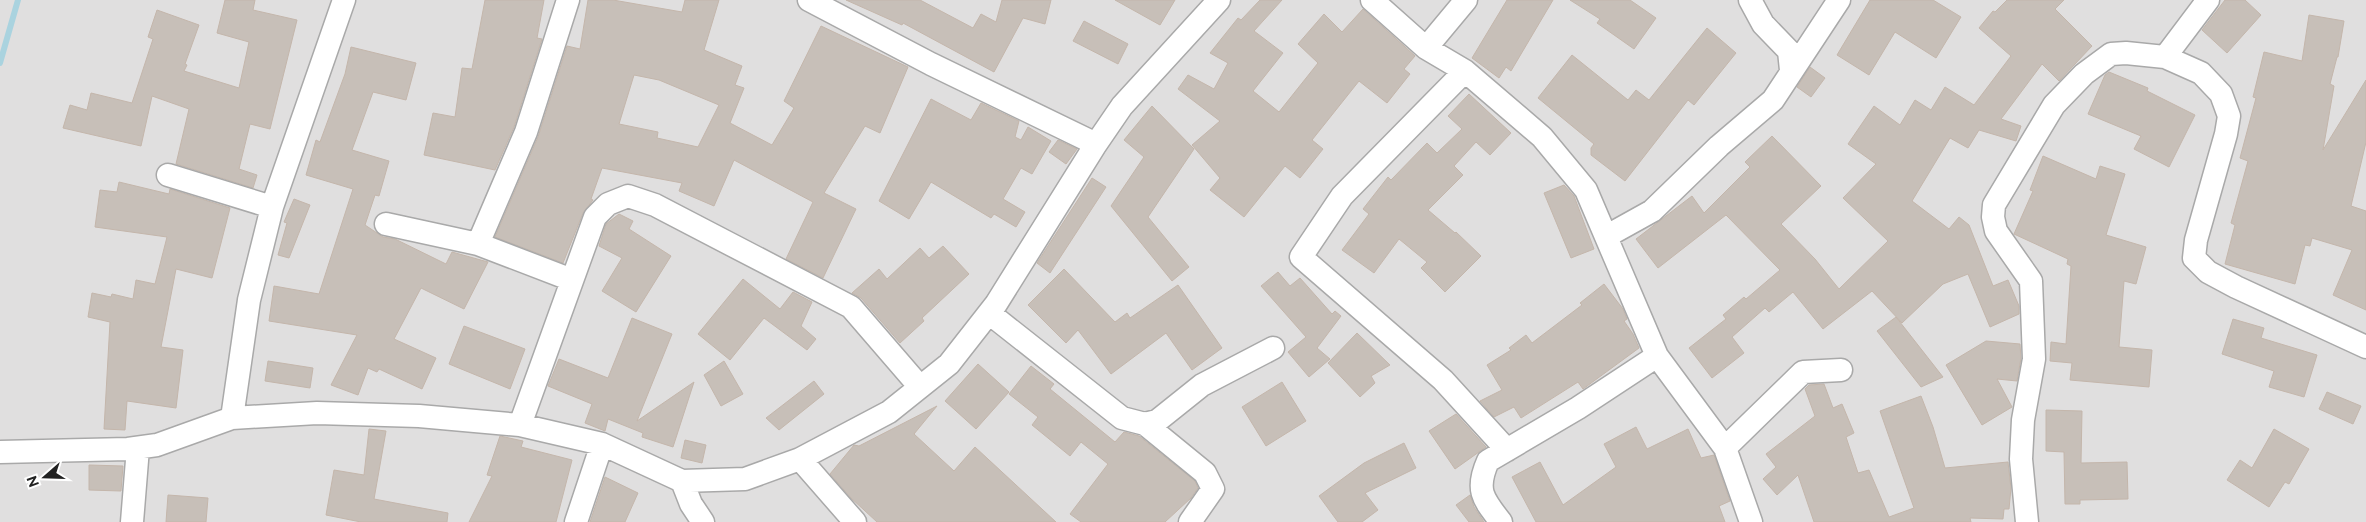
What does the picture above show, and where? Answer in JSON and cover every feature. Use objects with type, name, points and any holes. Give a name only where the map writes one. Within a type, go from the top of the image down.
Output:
[{"type":"street","points":[[232,418],[249,300],[272,207],[344,0]]},
{"type":"street","points":[[478,244],[526,132],[568,0]]},
{"type":"street","points":[[809,0],[931,64],[1096,144]]},
{"type":"street","points":[[0,452],[138,448],[157,444],[232,418],[317,413],[419,416],[520,425],[602,444],[682,481],[745,479],[800,459],[889,412],[949,364],[989,314],[1122,106],[1219,0]]},
{"type":"street","points":[[1372,0],[1426,48],[1465,71],[1542,138],[1586,190],[1657,356],[1725,448],[1751,522]]},
{"type":"street","points":[[1426,48],[1466,0]]},
{"type":"street","points":[[1750,0],[1764,24],[1789,51],[1791,70]]},
{"type":"street","points":[[1607,236],[1652,211],[1719,146],[1773,100],[1791,70],[1839,0]]},
{"type":"street","points":[[2165,56],[2208,0]]},
{"type":"street","points":[[2027,522],[2021,459],[2023,420],[2034,359],[2031,281],[1996,232],[1993,217],[1994,205],[2054,105],[2084,74],[2111,54],[2126,53],[2165,56],[2201,73],[2222,94],[2229,116],[2226,134],[2196,240],[2194,258],[2208,272],[2236,287],[2366,347]]},
{"type":"street","points":[[1465,71],[1342,196],[1302,257],[1443,380],[1507,450]]},
{"type":"street","points":[[168,175],[272,207]]},
{"type":"street","points":[[520,425],[595,217],[608,204],[628,196],[664,210],[851,307],[920,387]]},
{"type":"street","points":[[386,224],[478,244],[572,280]]},
{"type":"street","points":[[989,314],[1122,418],[1145,424],[1205,473],[1213,489],[1190,522]]},
{"type":"street","points":[[1145,424],[1156,421],[1202,385],[1273,348]]},
{"type":"street","points":[[1501,522],[1484,500],[1481,477],[1488,461],[1578,408],[1657,356]]},
{"type":"street","points":[[1725,448],[1804,372],[1841,370]]},
{"type":"street","points":[[576,522],[602,444]]},
{"type":"street","points":[[132,522],[138,448]]},
{"type":"street","points":[[800,459],[855,522]]},
{"type":"street","points":[[682,481],[691,504],[703,522]]},
{"type":"shaded area","points":[[0,0],[2366,0],[2366,522],[0,522]]},
{"type":"building","points":[[225,0],[255,0],[253,10],[297,20],[270,129],[250,124],[239,169],[257,175],[253,188],[176,164],[189,109],[152,96],[141,146],[63,128],[70,105],[87,110],[91,93],[132,103],[153,39],[148,37],[157,10],[199,25],[184,71],[239,88],[249,42],[217,33]]},
{"type":"building","points":[[485,0],[544,0],[537,38],[542,39],[514,127],[495,170],[424,155],[433,113],[455,117],[462,68],[472,69]]},
{"type":"building","points":[[588,0],[613,0],[682,12],[685,0],[719,0],[704,50],[742,66],[735,85],[744,88],[730,123],[772,145],[794,108],[784,101],[821,26],[908,67],[880,133],[865,126],[824,193],[856,209],[823,278],[786,259],[813,202],[734,160],[714,206],[679,191],[682,183],[602,168],[591,199],[593,200],[583,213],[563,263],[495,237],[538,137],[567,46],[580,49]],"holes":[[[634,75],[659,80],[719,105],[698,147],[657,138],[658,132],[619,124]]]},
{"type":"building","points":[[846,0],[920,0],[973,28],[981,14],[996,22],[1002,0],[1051,0],[1045,24],[1023,18],[994,72],[903,23],[902,25]]},
{"type":"building","points":[[1115,0],[1175,0],[1160,25]]},
{"type":"building","points":[[1260,0],[1282,0],[1254,31],[1283,53],[1253,91],[1279,112],[1318,63],[1298,44],[1324,14],[1342,32],[1363,9],[1415,56],[1404,69],[1410,74],[1387,103],[1359,81],[1312,140],[1323,149],[1300,178],[1285,166],[1244,217],[1210,190],[1220,178],[1192,145],[1220,121],[1178,89],[1188,75],[1214,89],[1228,63],[1210,53],[1238,18],[1241,20]]},
{"type":"building","points":[[1507,0],[1553,0],[1511,71],[1506,67],[1499,78],[1472,58]]},
{"type":"building","points":[[1570,0],[1630,0],[1656,18],[1634,49],[1597,23],[1600,19]]},
{"type":"building","points":[[1870,0],[1933,0],[1961,17],[1936,58],[1895,32],[1869,75],[1837,55]]},
{"type":"building","points":[[2007,0],[2064,0],[2055,9],[2092,46],[2059,81],[2042,64],[2001,119],[2021,126],[2016,141],[1979,130],[1968,148],[1950,138],[1912,201],[1949,229],[1959,217],[1969,225],[1993,286],[2008,280],[2019,306],[2019,314],[1990,327],[1968,274],[1943,284],[1902,323],[1872,291],[1823,329],[1793,292],[1769,312],[1765,308],[1732,337],[1744,353],[1712,378],[1689,348],[1726,319],[1723,315],[1744,297],[1746,299],[1780,270],[1726,215],[1658,268],[1636,239],[1692,196],[1704,213],[1750,167],[1745,162],[1772,136],[1821,186],[1781,224],[1815,259],[1839,289],[1888,241],[1843,198],[1876,164],[1848,144],[1874,106],[1900,125],[1915,100],[1931,110],[1945,87],[1974,105],[2011,56],[1979,28],[1993,11],[1995,12]]},
{"type":"building","points":[[2225,0],[2245,0],[2261,15],[2227,53],[2202,30]]},
{"type":"building","points":[[2309,15],[2344,21],[2338,57],[2330,84],[2334,86],[2323,150],[2366,80],[2366,142],[2351,206],[2366,211],[2366,310],[2333,295],[2352,250],[2312,238],[2310,246],[2305,245],[2295,284],[2225,264],[2235,225],[2231,223],[2248,161],[2240,158],[2256,98],[2253,97],[2264,52],[2302,61]]},
{"type":"building","points":[[1084,21],[1128,44],[1118,64],[1073,41]]},
{"type":"building","points":[[1707,28],[1736,53],[1694,105],[1688,100],[1625,181],[1591,155],[1591,148],[1594,144],[1538,98],[1572,55],[1628,100],[1636,90],[1649,100]]},
{"type":"building","points":[[351,47],[416,63],[406,100],[373,92],[352,150],[389,161],[379,196],[375,195],[365,225],[383,237],[395,239],[446,264],[452,252],[488,262],[464,309],[421,288],[394,339],[436,358],[422,389],[379,369],[377,372],[368,368],[358,395],[331,385],[357,335],[269,321],[274,286],[319,294],[353,189],[306,175],[316,140],[320,142],[345,74]]},
{"type":"building","points":[[1810,67],[1825,78],[1811,97],[1797,87]]},
{"type":"building","points":[[2109,72],[2148,88],[2147,91],[2195,115],[2169,167],[2134,149],[2141,136],[2088,114],[2105,75]]},
{"type":"building","points":[[1469,94],[1511,133],[1490,155],[1476,142],[1454,166],[1463,175],[1428,210],[1456,232],[1481,256],[1445,292],[1421,268],[1427,262],[1399,239],[1374,273],[1342,250],[1369,214],[1363,209],[1388,177],[1391,180],[1427,143],[1437,153],[1462,129],[1448,116]]},
{"type":"building","points":[[931,99],[971,120],[981,103],[1019,121],[1015,137],[1021,140],[1028,127],[1051,141],[1032,174],[1021,168],[1003,199],[1025,212],[1016,227],[994,214],[991,218],[931,182],[909,219],[879,201]]},
{"type":"building","points":[[1152,106],[1194,149],[1148,217],[1189,267],[1172,281],[1111,206],[1144,157],[1124,140]]},
{"type":"building","points":[[1058,140],[1077,149],[1066,164],[1049,152]]},
{"type":"building","points":[[2043,156],[2096,179],[2100,166],[2125,174],[2106,235],[2146,247],[2136,284],[2124,281],[2119,347],[2152,350],[2149,387],[2070,380],[2072,363],[2050,361],[2051,342],[2066,344],[2071,266],[2067,264],[2068,259],[2014,234],[2033,191],[2030,190]]},
{"type":"building","points":[[1092,178],[1106,187],[1050,273],[1037,263]]},
{"type":"building","points":[[119,182],[169,194],[170,189],[230,208],[212,278],[176,269],[161,347],[183,350],[176,408],[127,401],[125,430],[104,429],[110,322],[88,317],[92,293],[111,297],[112,294],[133,299],[136,280],[155,284],[167,237],[95,227],[100,190],[117,192]]},
{"type":"building","points":[[1564,185],[1574,196],[1594,249],[1571,258],[1544,193]]},
{"type":"building","points":[[294,199],[310,205],[289,258],[278,255],[287,223],[284,222]]},
{"type":"building","points":[[619,214],[633,221],[629,229],[671,256],[636,312],[602,291],[622,258],[599,246],[606,224]]},
{"type":"building","points":[[943,246],[969,274],[922,318],[924,321],[900,343],[861,298],[852,293],[879,269],[887,279],[920,248],[929,258]]},
{"type":"building","points":[[1064,269],[1115,322],[1127,313],[1130,318],[1178,285],[1222,348],[1192,370],[1166,333],[1111,374],[1078,330],[1066,343],[1028,305]]},
{"type":"building","points":[[1278,272],[1290,286],[1300,278],[1332,314],[1335,311],[1341,316],[1317,348],[1330,359],[1309,377],[1288,352],[1306,337],[1261,286]]},
{"type":"building","points":[[743,279],[780,309],[793,292],[812,302],[801,326],[816,339],[807,350],[764,318],[730,360],[698,334]]},
{"type":"building","points":[[1604,284],[1623,309],[1627,319],[1624,321],[1633,334],[1639,348],[1583,389],[1578,382],[1521,418],[1514,407],[1494,417],[1480,401],[1502,390],[1487,365],[1511,350],[1509,348],[1526,335],[1532,343],[1582,305],[1580,303]]},
{"type":"building","points":[[1896,317],[1943,377],[1921,387],[1877,331]]},
{"type":"building","points":[[632,318],[672,334],[637,421],[694,382],[673,447],[642,437],[643,433],[608,419],[605,431],[585,423],[592,404],[548,386],[559,359],[608,378]]},
{"type":"building","points":[[2233,319],[2264,328],[2261,338],[2317,355],[2304,397],[2269,387],[2274,371],[2222,354]]},
{"type":"building","points":[[464,326],[525,349],[510,389],[449,364]]},
{"type":"building","points":[[1357,333],[1390,365],[1371,376],[1375,383],[1360,397],[1328,363]]},
{"type":"building","points":[[1986,341],[2020,344],[2021,358],[2017,381],[1997,379],[2012,407],[1982,425],[1946,365]]},
{"type":"building","points":[[268,361],[313,368],[310,388],[265,381]]},
{"type":"building","points":[[724,361],[743,394],[721,406],[704,375]]},
{"type":"building","points":[[978,364],[1009,392],[976,429],[945,401]]},
{"type":"building","points":[[1031,366],[1054,384],[1050,389],[1115,442],[1124,432],[1139,436],[1195,481],[1198,488],[1191,498],[1165,522],[1081,522],[1070,514],[1108,464],[1081,442],[1070,456],[1032,425],[1038,417],[1009,394]]},
{"type":"building","points":[[814,381],[824,394],[779,430],[766,418]]},
{"type":"building","points":[[1282,382],[1306,421],[1266,446],[1242,407]]},
{"type":"building","points":[[1824,384],[1833,408],[1842,404],[1854,433],[1846,437],[1858,473],[1869,470],[1889,517],[1914,508],[1880,411],[1921,396],[1933,427],[1945,468],[2008,462],[2011,488],[2009,509],[2004,509],[2003,519],[1970,518],[1971,522],[1814,522],[1798,475],[1777,495],[1763,479],[1776,467],[1766,454],[1815,416],[1805,389],[1809,385]]},
{"type":"building","points":[[2327,392],[2361,406],[2353,424],[2319,409]]},
{"type":"building","points":[[937,406],[914,434],[954,471],[975,447],[1056,522],[877,522],[851,498],[830,474],[854,445],[859,446]]},
{"type":"building","points":[[2046,410],[2082,411],[2081,463],[2127,462],[2128,499],[2080,500],[2080,504],[2065,504],[2064,452],[2046,451]]},
{"type":"building","points":[[1456,414],[1486,447],[1455,469],[1429,431]]},
{"type":"building","points":[[1636,427],[1647,449],[1688,429],[1701,458],[1714,455],[1730,501],[1719,506],[1725,522],[1536,522],[1512,477],[1540,462],[1563,505],[1616,467],[1604,444]]},
{"type":"building","points":[[369,429],[386,431],[374,499],[448,513],[447,522],[361,522],[326,515],[334,470],[364,475]]},
{"type":"building","points":[[2274,429],[2309,449],[2289,484],[2285,482],[2269,507],[2227,480],[2240,460],[2252,468]]},
{"type":"building","points":[[500,436],[523,441],[521,447],[572,460],[556,522],[469,522],[492,476],[487,475]]},
{"type":"building","points":[[685,440],[706,445],[702,463],[681,458]]},
{"type":"building","points":[[1404,443],[1416,468],[1365,493],[1378,510],[1362,522],[1338,522],[1319,496],[1364,463]]},
{"type":"building","points":[[89,465],[123,466],[121,491],[89,490]]},
{"type":"building","points":[[605,477],[638,493],[625,522],[590,522]]},
{"type":"building","points":[[168,495],[208,498],[206,522],[166,522]]},
{"type":"building","points":[[1470,495],[1474,507],[1484,522],[1469,522],[1456,505]]},
{"type":"waterway","points":[[0,63],[18,0]]}]
